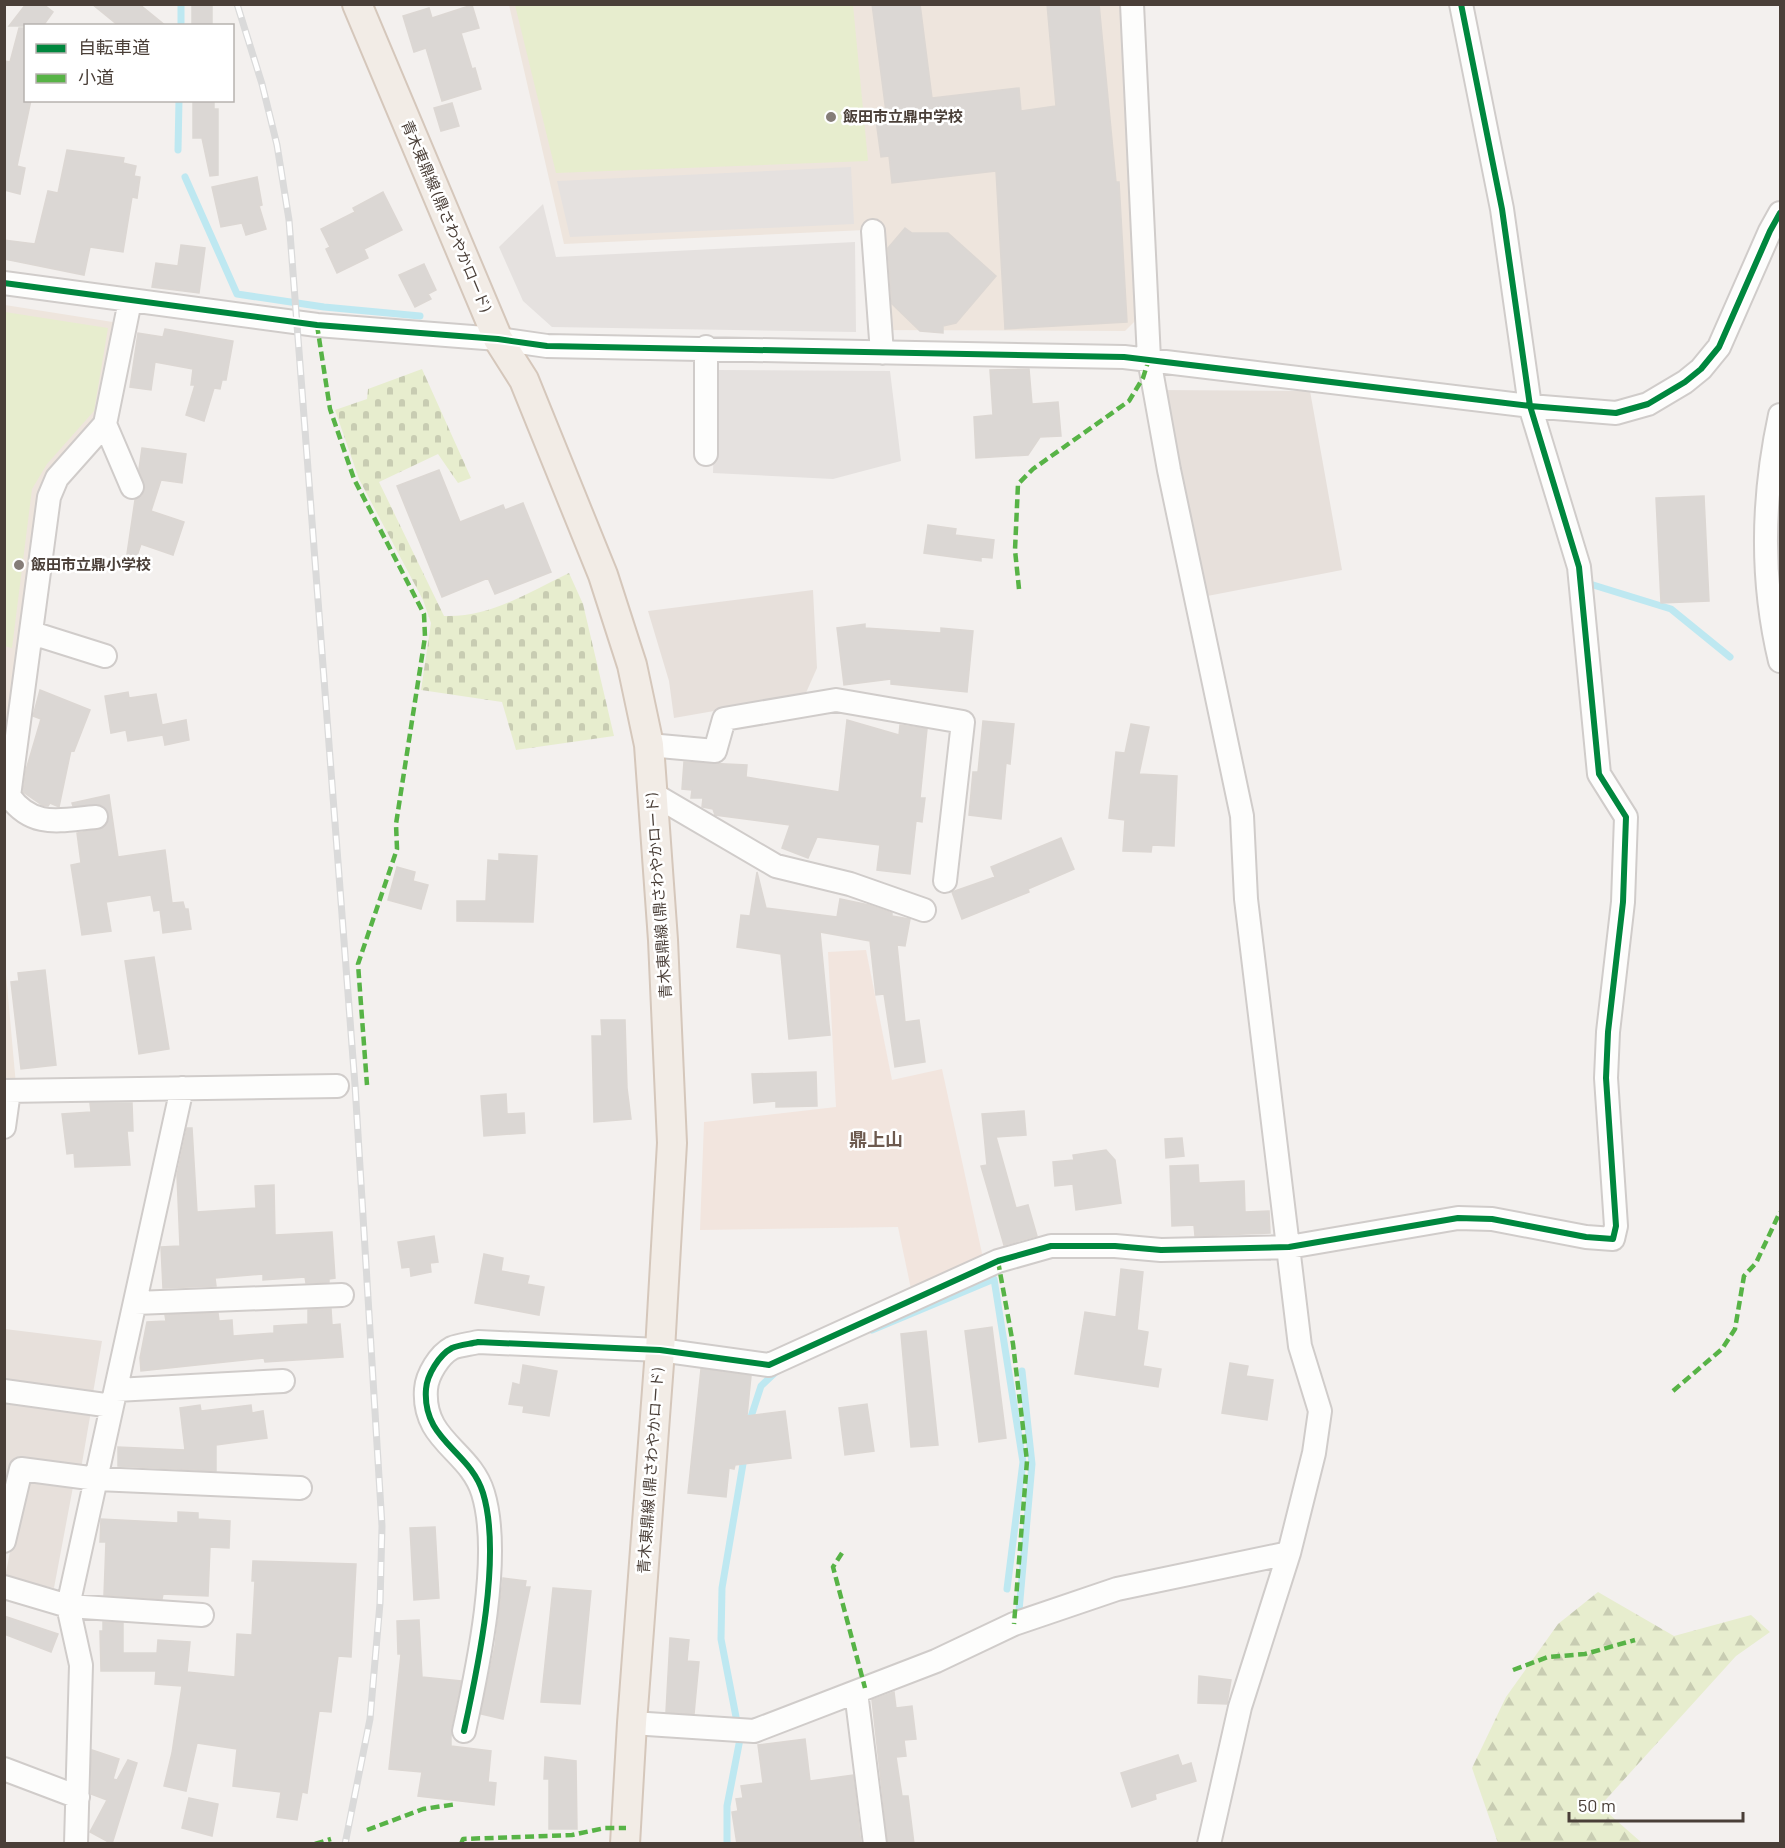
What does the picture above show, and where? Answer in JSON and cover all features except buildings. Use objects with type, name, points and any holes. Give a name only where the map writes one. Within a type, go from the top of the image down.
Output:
[{"type":"main road","name":"青木東鼎線 (鼎さわやかロード)","points":[[357,4],[498,339],[524,380],[603,575],[632,665],[649,745],[672,1143],[660,1350],[625,1844]]},
{"type":"street","points":[[1132,4],[1149,359],[1169,470],[1242,816],[1246,899],[1300,1346],[1320,1411],[1314,1453],[1289,1553],[1240,1707],[1209,1844]]},
{"type":"street","points":[[464,1731],[485,1605],[491,1557],[491,1526],[483,1491],[470,1466],[434,1429],[426,1408],[426,1387],[432,1368],[451,1349],[478,1342],[660,1350],[769,1365],[998,1261],[1051,1246],[1115,1246],[1161,1250],[1289,1247],[1458,1218],[1492,1219],[1586,1238],[1613,1239],[1616,1226],[1607,1055],[1623,902],[1626,818],[1599,774],[1579,567],[1530,406],[1502,209],[1461,4]]},
{"type":"street","points":[[4,283],[317,325],[498,339],[547,346],[706,347],[1149,359],[1530,406],[1616,413],[1648,404],[1685,382],[1701,369],[1719,347],[1777,229]]},
{"type":"street","points":[[873,231],[882,353]]},
{"type":"street","points":[[96,817],[56,821],[35,819],[20,811],[9,796],[49,496],[57,477],[105,424],[130,301]]},
{"type":"street","points":[[706,347],[706,454]]},
{"type":"street","points":[[1780,415],[1766,491],[1766,580],[1780,661]]},
{"type":"street","points":[[105,424],[132,487]]},
{"type":"street","points":[[32,633],[105,656]]},
{"type":"street","points":[[649,745],[715,751],[724,719],[836,699],[963,722],[945,881]]},
{"type":"street","points":[[653,794],[776,866],[850,884],[924,910]]},
{"type":"street","points":[[4,1126],[7,1091],[337,1086]]},
{"type":"street","points":[[76,1844],[81,1665],[68,1606],[182,1088]]},
{"type":"street","points":[[135,1303],[342,1295]]},
{"type":"street","points":[[4,1391],[114,1398],[283,1382]]},
{"type":"street","points":[[4,1541],[21,1470],[97,1479],[300,1488]]},
{"type":"street","points":[[632,1723],[754,1731],[936,1662],[1014,1624],[1117,1589],[1289,1553]]},
{"type":"street","points":[[4,1587],[68,1606],[202,1615]]},
{"type":"street","points":[[856,1692],[875,1844]]},
{"type":"street","points":[[4,1769],[78,1797]]},
{"type":"shaded area","name":"飯田市立鼎中学校","points":[[509,5],[1122,5],[1135,321],[1125,331],[867,330],[865,230],[564,244]]},
{"type":"shaded area","points":[[851,167],[854,224],[570,237],[557,181]]},
{"type":"shaded area","points":[[543,204],[556,257],[855,242],[856,332],[552,327],[523,301],[499,247]]},
{"type":"shaded area","name":"飯田市立鼎小学校","points":[[5,305],[119,323],[101,415],[53,474],[5,773]]},
{"type":"shaded area","points":[[716,370],[890,371],[901,461],[833,479],[713,473]]},
{"type":"shaded area","points":[[1155,390],[1310,391],[1342,570],[1197,598]]},
{"type":"shaded area","points":[[813,590],[817,668],[805,695],[674,718],[669,681],[648,611]]},
{"type":"shaded area","points":[[866,950],[892,1080],[942,1069],[983,1258],[911,1289],[898,1227],[700,1230],[704,1122],[836,1107],[828,952]]},
{"type":"shaded area","points":[[5,963],[16,1085],[5,1085]]},
{"type":"shaded area","points":[[5,1329],[102,1341],[93,1393],[5,1381]]},
{"type":"shaded area","points":[[5,1399],[91,1411],[81,1469],[16,1463],[5,1507]]},
{"type":"shaded area","points":[[24,1477],[73,1487],[54,1588],[5,1578]]},
{"type":"green space","points":[[515,5],[853,5],[868,161],[556,173]]},
{"type":"green space","name":"飯田市立鼎小学校","points":[[5,312],[108,328],[94,411],[47,464],[32,489],[12,648],[4,646]]},
{"type":"green space","points":[[422,369],[471,478],[458,483],[438,454],[379,482],[444,616],[461,616],[493,608],[569,573],[583,604],[614,736],[516,750],[502,702],[421,690],[431,623],[423,600],[359,479],[335,410],[367,399],[368,389]]},
{"type":"green space","points":[[1598,1592],[1674,1636],[1751,1615],[1770,1632],[1736,1656],[1600,1806],[1642,1843],[1498,1843],[1472,1768],[1506,1697],[1558,1624]]},
{"type":"waterway","points":[[181,4],[181,24]]},
{"type":"waterway","points":[[178,150],[179,102]]},
{"type":"waterway","points":[[185,177],[237,294],[324,307],[420,316]]},
{"type":"waterway","points":[[1590,584],[1671,609],[1730,657]]},
{"type":"waterway","points":[[872,1330],[994,1279],[1023,1462],[1007,1589]]},
{"type":"waterway","points":[[749,1423],[761,1386],[779,1369]]},
{"type":"waterway","points":[[1019,1611],[1032,1464],[1022,1371]]},
{"type":"waterway","points":[[737,1722],[721,1639],[722,1588],[744,1458]]},
{"type":"waterway","points":[[727,1844],[727,1806],[740,1739]]},
{"type":"railway","points":[[237,4],[262,84],[277,145],[289,220],[355,1085],[382,1526],[380,1603],[370,1719],[345,1844]]},
{"type":"marked path","points":[[317,325],[330,409],[354,479],[424,614],[425,637],[396,824],[397,849],[358,964],[367,1085]]},
{"type":"marked path","points":[[1019,589],[1015,550],[1018,484],[1033,469],[1129,401],[1143,378],[1149,359]]},
{"type":"marked path","points":[[1673,1391],[1722,1349],[1735,1329],[1744,1276],[1756,1263],[1780,1212]]},
{"type":"marked path","points":[[998,1261],[1013,1344],[1027,1461],[1014,1624]]},
{"type":"marked path","points":[[842,1553],[833,1567],[865,1688]]},
{"type":"marked path","points":[[1513,1670],[1548,1657],[1585,1654],[1635,1640]]},
{"type":"marked path","points":[[367,1830],[423,1809],[457,1804]]},
{"type":"marked path","points":[[461,1844],[463,1839],[572,1835],[605,1828],[626,1828]]},
{"type":"marked path","points":[[315,1844],[331,1839]]},
{"type":"cycle path","points":[[464,1731],[476,1676],[486,1611],[490,1547],[488,1518],[483,1493],[477,1478],[439,1433],[431,1421],[427,1407],[426,1389],[434,1366],[452,1348],[478,1342],[660,1350],[769,1365],[998,1261],[1051,1246],[1115,1246],[1161,1250],[1289,1247],[1458,1218],[1492,1219],[1586,1237],[1613,1239],[1616,1226],[1606,1078],[1608,1032],[1623,902],[1626,817],[1599,774],[1579,567],[1530,406],[1502,209],[1461,4]]},
{"type":"cycle path","points":[[4,283],[317,325],[498,339],[547,346],[1124,357],[1530,406],[1616,413],[1648,404],[1685,382],[1701,369],[1719,347],[1780,213]]},
{"type":"place","name":"飯田市立鼎中学校","points":[[831,117]]},
{"type":"place","name":"飯田市立鼎小学校","points":[[19,565]]},
{"type":"district","name":"鼎上山","points":[[876,1140]]}]
